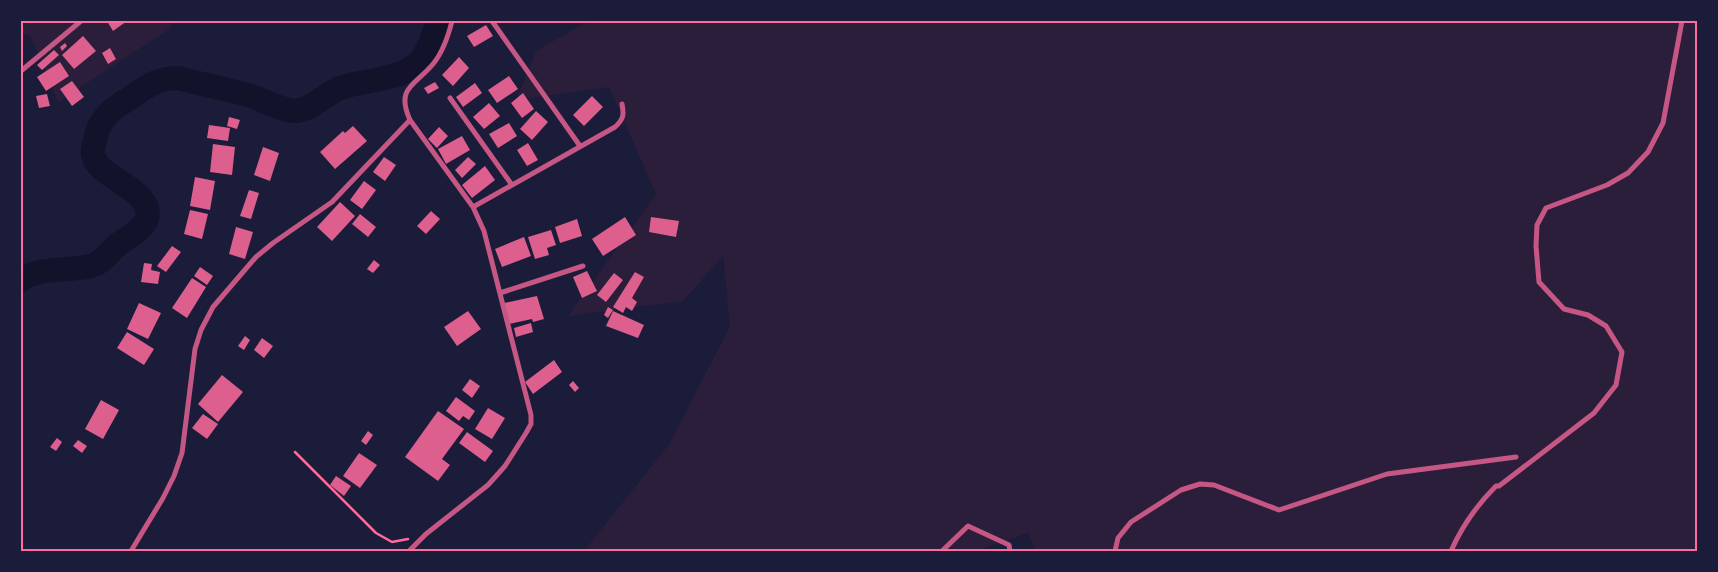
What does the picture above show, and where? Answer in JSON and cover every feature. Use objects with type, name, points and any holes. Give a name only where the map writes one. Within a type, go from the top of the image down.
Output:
[{"type":"street","points":[[21,71],[81,21]]},
{"type":"street","points":[[409,551],[426,534],[488,485],[505,466],[530,424],[531,416],[484,231],[473,206],[410,120],[404,108],[405,97],[409,87],[432,65],[441,52],[452,21]]},
{"type":"street","points":[[492,21],[580,146]]},
{"type":"street","points":[[1451,551],[1458,535],[1480,502],[1496,486],[1499,486],[1594,413],[1616,385],[1622,352],[1606,326],[1588,315],[1564,309],[1539,282],[1536,246],[1537,225],[1546,208],[1607,185],[1628,173],[1648,152],[1663,123],[1682,21]]},
{"type":"street","points":[[450,98],[512,185]]},
{"type":"street","points":[[473,206],[615,126],[622,121],[624,113],[622,104]]},
{"type":"street","points":[[130,551],[170,483],[182,453],[195,349],[201,330],[213,307],[256,257],[332,202],[410,120]]},
{"type":"street","points":[[500,293],[583,266]]},
{"type":"street","points":[[1115,551],[1118,538],[1131,522],[1181,490],[1200,484],[1214,485],[1279,510],[1387,474],[1516,457]]},
{"type":"street","points":[[942,551],[968,526],[1008,545],[1010,551]]},
{"type":"path","points":[[295,452],[376,532],[392,542],[408,539]]},
{"type":"shaded area","points":[[21,21],[170,21],[171,28],[58,102],[30,35],[21,34]]},
{"type":"shaded area","points":[[588,21],[1697,21],[1697,551],[1035,551],[1028,533],[977,551],[584,551],[670,443],[730,326],[723,256],[683,301],[568,316],[656,194],[609,87],[516,100],[536,51]]},
{"type":"building","points":[[107,21],[127,21],[113,31]]},
{"type":"building","points":[[486,25],[493,36],[474,47],[467,36]]},
{"type":"building","points":[[83,36],[96,51],[74,69],[62,55]]},
{"type":"building","points":[[65,43],[67,46],[62,51],[60,47]]},
{"type":"building","points":[[110,48],[116,59],[108,64],[102,53]]},
{"type":"building","points":[[54,50],[59,55],[42,70],[37,65]]},
{"type":"building","points":[[459,57],[469,68],[453,86],[442,75]]},
{"type":"building","points":[[60,62],[69,76],[46,91],[37,77]]},
{"type":"building","points":[[509,76],[518,89],[497,103],[488,90]]},
{"type":"building","points":[[72,81],[84,97],[72,106],[60,89]]},
{"type":"building","points":[[435,82],[439,88],[428,94],[424,88]]},
{"type":"building","points":[[475,83],[482,93],[463,107],[456,97]]},
{"type":"building","points":[[523,93],[534,109],[522,118],[511,103]]},
{"type":"building","points":[[47,94],[50,106],[39,108],[36,96]]},
{"type":"building","points":[[592,96],[603,107],[584,126],[573,115]]},
{"type":"building","points":[[489,103],[500,116],[484,129],[473,117]]},
{"type":"building","points":[[536,111],[548,122],[532,140],[520,129]]},
{"type":"building","points":[[229,117],[240,120],[237,129],[227,126]]},
{"type":"building","points":[[509,123],[517,136],[498,148],[489,134]]},
{"type":"building","points":[[209,125],[230,128],[228,141],[207,138]]},
{"type":"building","points":[[353,126],[367,141],[335,169],[320,152],[343,131],[345,133]]},
{"type":"building","points":[[439,127],[448,136],[437,148],[428,139]]},
{"type":"building","points":[[462,136],[470,150],[446,164],[438,149]]},
{"type":"building","points":[[528,143],[538,160],[527,166],[517,150]]},
{"type":"building","points":[[213,144],[235,147],[232,175],[210,172]]},
{"type":"building","points":[[263,147],[279,153],[270,181],[254,175]]},
{"type":"building","points":[[384,157],[396,165],[385,181],[373,172]]},
{"type":"building","points":[[468,157],[476,164],[462,178],[455,170]]},
{"type":"building","points":[[485,166],[495,180],[472,198],[462,185]]},
{"type":"building","points":[[195,177],[215,181],[210,210],[190,206]]},
{"type":"building","points":[[364,181],[376,190],[362,209],[350,200]]},
{"type":"building","points":[[249,190],[259,193],[251,219],[240,216]]},
{"type":"building","points":[[340,202],[355,216],[332,241],[317,227]]},
{"type":"building","points":[[190,210],[208,214],[202,239],[184,234]]},
{"type":"building","points":[[431,211],[440,219],[426,234],[417,226]]},
{"type":"building","points":[[360,214],[376,227],[368,237],[352,224]]},
{"type":"building","points":[[625,217],[636,235],[603,256],[592,239]]},
{"type":"building","points":[[651,217],[679,221],[676,237],[649,232]]},
{"type":"building","points":[[577,219],[582,236],[560,243],[555,227]]},
{"type":"building","points":[[236,227],[253,232],[245,259],[229,254]]},
{"type":"building","points":[[551,230],[556,245],[547,248],[549,255],[535,259],[528,237]]},
{"type":"building","points":[[524,237],[531,256],[502,267],[495,249]]},
{"type":"building","points":[[172,246],[181,252],[166,272],[157,266]]},
{"type":"building","points":[[374,260],[380,265],[373,273],[367,269]]},
{"type":"building","points":[[144,263],[152,264],[151,270],[160,272],[158,284],[141,282]]},
{"type":"building","points":[[200,267],[213,276],[207,285],[194,276]]},
{"type":"building","points":[[587,271],[597,291],[582,298],[573,277]]},
{"type":"building","points":[[635,272],[644,277],[632,298],[637,302],[632,311],[626,307],[623,313],[613,307]]},
{"type":"building","points":[[614,273],[623,280],[606,302],[597,295]]},
{"type":"building","points":[[192,278],[206,287],[187,318],[172,308]]},
{"type":"building","points":[[537,296],[544,319],[533,322],[532,319],[509,324],[504,303]]},
{"type":"building","points":[[139,303],[161,313],[148,339],[127,329]]},
{"type":"building","points":[[608,307],[613,310],[608,318],[604,315]]},
{"type":"building","points":[[468,311],[481,329],[457,346],[444,327]]},
{"type":"building","points":[[613,311],[644,325],[638,338],[606,326]]},
{"type":"building","points":[[531,323],[533,332],[516,337],[514,328]]},
{"type":"building","points":[[127,332],[154,349],[144,365],[117,348]]},
{"type":"building","points":[[245,336],[250,340],[244,350],[238,346]]},
{"type":"building","points":[[262,338],[273,346],[264,358],[254,350]]},
{"type":"building","points":[[554,360],[562,372],[533,394],[525,382]]},
{"type":"building","points":[[222,375],[243,392],[218,422],[198,404]]},
{"type":"building","points":[[470,379],[480,386],[472,398],[462,390]]},
{"type":"building","points":[[573,381],[579,388],[575,392],[569,385]]},
{"type":"building","points":[[456,397],[475,411],[469,420],[463,416],[459,421],[446,411]]},
{"type":"building","points":[[101,400],[119,410],[103,439],[85,429]]},
{"type":"building","points":[[488,408],[505,418],[492,439],[475,429]]},
{"type":"building","points":[[438,411],[464,429],[442,459],[450,465],[438,481],[405,457]]},
{"type":"building","points":[[203,414],[218,424],[207,439],[192,428]]},
{"type":"building","points":[[368,431],[373,435],[366,445],[361,441]]},
{"type":"building","points":[[467,432],[493,451],[485,462],[459,443]]},
{"type":"building","points":[[57,438],[62,442],[56,451],[50,447]]},
{"type":"building","points":[[78,440],[87,446],[82,453],[73,446]]},
{"type":"building","points":[[359,453],[377,465],[360,488],[343,476]]},
{"type":"building","points":[[336,476],[351,486],[344,496],[330,485]]},
{"type":"waterway","points":[[21,280],[45,271],[83,268],[96,264],[116,246],[138,231],[146,221],[147,211],[144,202],[137,194],[99,166],[93,156],[93,151],[97,132],[107,115],[147,87],[158,81],[178,78],[248,95],[285,109],[302,110],[340,88],[397,75],[408,70],[424,56],[439,21]]}]
